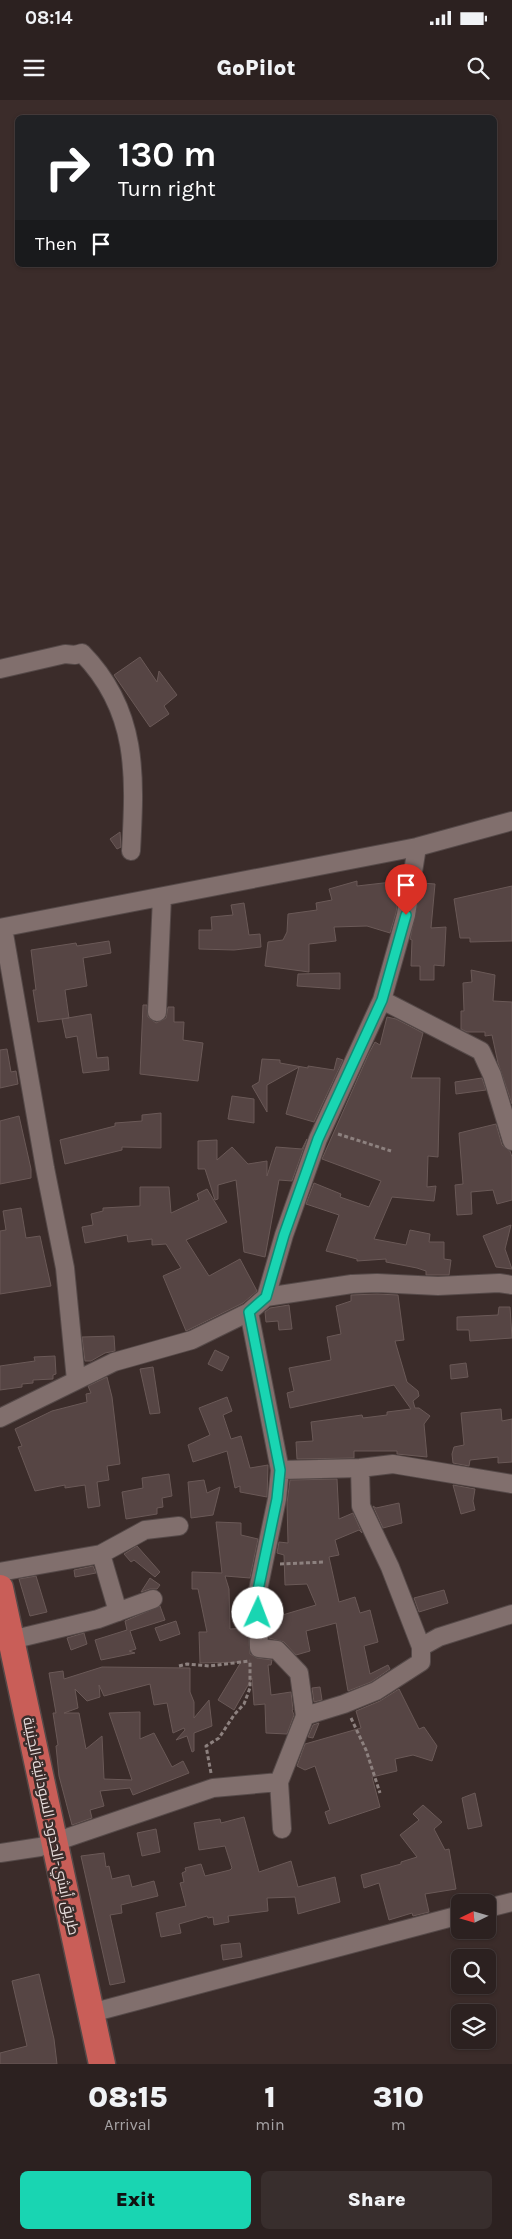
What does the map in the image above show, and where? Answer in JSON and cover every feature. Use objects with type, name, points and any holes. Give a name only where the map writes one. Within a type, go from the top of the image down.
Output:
[{"type":"highway","name":"طريق أبشي-الحدود السودانية-الجنينة","points":[[0,1588],[6,1650],[47,1844],[91,2013],[102,2064]]},
{"type":"highway","points":[[47,1844],[86,2064]]},
{"type":"street","points":[[0,669],[66,654],[75,656],[82,653],[95,666],[121,711],[130,743],[134,786],[131,851]]},
{"type":"street","points":[[76,1380],[65,1268],[2,928],[418,847],[512,821]]},
{"type":"street","points":[[0,1418],[114,1362],[192,1340],[249,1312],[266,1297],[284,1235],[323,1130],[382,1000],[406,915],[418,847]]},
{"type":"street","points":[[157,1012],[162,897]]},
{"type":"street","points":[[382,1000],[481,1051],[492,1075],[512,1141]]},
{"type":"street","points":[[266,1297],[352,1284],[377,1283],[438,1286],[499,1283],[512,1285]]},
{"type":"street","points":[[249,1312],[280,1470],[257,1595],[255,1655],[277,1650],[299,1673],[306,1716],[279,1782],[282,1829]]},
{"type":"street","points":[[280,1470],[360,1468],[393,1464],[512,1484]]},
{"type":"street","points":[[306,1716],[376,1691],[421,1662],[421,1647],[390,1567],[361,1506],[360,1468]]},
{"type":"street","points":[[0,1572],[101,1554],[145,1530],[179,1526]]},
{"type":"street","points":[[101,1554],[118,1612]]},
{"type":"street","points":[[6,1650],[51,1632],[118,1612],[153,1599]]},
{"type":"street","points":[[421,1647],[439,1637],[512,1614]]},
{"type":"street","points":[[0,1853],[47,1844],[214,1788],[279,1782]]},
{"type":"street","points":[[496,1906],[512,1902]]},
{"type":"street","points":[[91,2013],[451,1917]]},
{"type":"path","points":[[323,1130],[391,1152]]},
{"type":"path","points":[[264,1565],[325,1562]]},
{"type":"path","points":[[179,1666],[187,1664],[209,1666],[255,1655],[250,1688],[244,1704],[218,1738],[206,1746],[214,1788]]},
{"type":"path","points":[[344,1704],[366,1750],[380,1794]]},
{"type":"building","points":[[140,657],[157,682],[159,671],[177,695],[164,706],[169,714],[150,727],[114,675]]},
{"type":"building","points":[[120,832],[121,847],[117,849],[110,839]]},
{"type":"building","points":[[391,873],[402,873],[396,913],[390,933],[367,926],[334,927],[336,941],[309,944],[309,972],[265,966],[268,942],[283,940],[287,932],[288,914],[317,910],[316,903],[332,900],[329,889],[357,881],[357,886],[392,882]]},
{"type":"building","points":[[422,883],[435,884],[431,928],[446,927],[444,966],[434,965],[434,980],[420,980],[420,966],[411,966],[412,940],[410,939]]},
{"type":"building","points":[[512,886],[512,941],[470,942],[470,938],[460,938],[454,899]]},
{"type":"building","points":[[244,903],[249,935],[260,934],[261,947],[234,950],[199,949],[199,930],[212,930],[211,917],[233,915],[231,905]]},
{"type":"building","points":[[109,941],[111,953],[83,958],[87,986],[65,990],[69,1018],[38,1022],[33,990],[36,990],[31,950],[76,943],[77,946]]},
{"type":"building","points":[[471,970],[495,975],[493,1001],[512,1002],[512,1104],[498,1063],[492,1035],[485,1036],[485,1032],[467,1032],[461,1029],[461,1011],[464,1011],[463,983],[472,982]]},
{"type":"building","points":[[340,973],[340,989],[297,986],[298,974]]},
{"type":"building","points":[[143,1005],[147,1005],[148,1017],[156,1023],[166,1018],[168,1007],[174,1007],[174,1022],[184,1022],[183,1040],[203,1043],[198,1081],[140,1074]]},
{"type":"building","points":[[91,1014],[97,1058],[108,1057],[109,1070],[83,1073],[77,1036],[66,1038],[62,1019]]},
{"type":"building","points":[[387,1017],[396,1019],[423,1033],[411,1078],[440,1078],[438,1157],[428,1156],[427,1187],[436,1186],[434,1201],[392,1197],[374,1239],[406,1245],[410,1230],[430,1234],[429,1242],[444,1242],[444,1259],[451,1260],[449,1275],[426,1275],[426,1271],[386,1262],[386,1259],[357,1261],[357,1259],[326,1251],[339,1215],[306,1204],[314,1183],[341,1194],[340,1197],[369,1207],[381,1181],[322,1159],[369,1053],[375,1042],[380,1045]]},
{"type":"building","points":[[7,1049],[11,1072],[16,1071],[18,1084],[0,1088],[0,1050]]},
{"type":"building","points":[[337,1058],[343,1060],[314,1122],[286,1114],[299,1067],[267,1085],[267,1112],[252,1086],[259,1082],[262,1059],[280,1060],[280,1063],[308,1068],[308,1066],[334,1070]]},
{"type":"building","points":[[482,1078],[486,1090],[456,1094],[455,1082]]},
{"type":"building","points":[[232,1096],[254,1099],[254,1123],[228,1119]]},
{"type":"building","points":[[161,1113],[161,1148],[122,1147],[122,1150],[65,1164],[60,1140],[115,1126],[115,1123],[142,1121],[142,1115]]},
{"type":"building","points":[[19,1116],[31,1169],[31,1178],[0,1184],[0,1121]]},
{"type":"building","points":[[496,1124],[502,1145],[510,1151],[512,1157],[512,1200],[497,1204],[493,1190],[471,1192],[472,1214],[457,1215],[455,1185],[463,1184],[459,1133]]},
{"type":"building","points":[[307,1139],[292,1181],[279,1180],[265,1257],[244,1252],[236,1180],[218,1185],[218,1199],[215,1200],[205,1169],[198,1169],[198,1141],[217,1140],[217,1160],[232,1147],[248,1164],[267,1161],[267,1176],[276,1147],[302,1149]]},
{"type":"building","points":[[140,1187],[169,1187],[171,1213],[199,1200],[197,1194],[207,1189],[227,1222],[186,1240],[209,1276],[240,1259],[257,1291],[243,1303],[186,1331],[163,1276],[181,1268],[166,1244],[152,1245],[152,1239],[128,1242],[127,1235],[85,1243],[82,1227],[93,1225],[91,1214],[103,1211],[103,1208],[140,1206]]},
{"type":"building","points":[[21,1208],[26,1238],[40,1236],[51,1286],[0,1294],[0,1231],[6,1230],[3,1211]]},
{"type":"building","points":[[511,1225],[505,1249],[512,1269],[496,1267],[483,1236]]},
{"type":"building","points":[[351,1295],[398,1295],[404,1340],[395,1341],[407,1382],[418,1391],[419,1396],[413,1401],[415,1408],[419,1408],[430,1416],[424,1424],[427,1457],[397,1454],[397,1451],[354,1451],[354,1458],[297,1459],[296,1442],[313,1441],[311,1422],[362,1415],[363,1418],[387,1415],[387,1412],[411,1409],[394,1385],[290,1408],[287,1393],[294,1391],[289,1368],[331,1360],[327,1337],[341,1334],[336,1306],[351,1301]]},
{"type":"building","points":[[289,1305],[292,1329],[279,1330],[278,1321],[266,1322],[265,1312],[270,1308]]},
{"type":"building","points":[[499,1307],[510,1307],[512,1338],[470,1341],[469,1330],[457,1330],[457,1317],[498,1315]]},
{"type":"building","points":[[114,1336],[115,1351],[105,1353],[91,1361],[85,1361],[82,1337]]},
{"type":"building","points":[[215,1350],[229,1357],[222,1371],[208,1364]]},
{"type":"building","points":[[55,1356],[56,1374],[53,1375],[53,1379],[33,1380],[33,1383],[22,1384],[22,1387],[0,1390],[0,1366],[35,1361],[34,1357]]},
{"type":"building","points":[[466,1363],[468,1377],[451,1379],[450,1365]]},
{"type":"building","points":[[153,1367],[160,1413],[150,1414],[140,1369]]},
{"type":"building","points":[[107,1377],[112,1397],[120,1464],[107,1466],[109,1480],[97,1482],[100,1506],[88,1508],[85,1485],[65,1488],[65,1485],[35,1491],[18,1447],[22,1446],[15,1429],[52,1411],[87,1402],[86,1394],[91,1393],[88,1386]]},
{"type":"building","points":[[227,1397],[232,1411],[223,1415],[231,1439],[241,1436],[250,1468],[268,1465],[267,1497],[240,1492],[240,1486],[235,1488],[227,1451],[193,1462],[188,1445],[210,1435],[199,1408]]},
{"type":"building","points":[[501,1409],[502,1421],[512,1419],[512,1462],[498,1463],[498,1457],[470,1460],[469,1466],[453,1463],[452,1454],[454,1447],[464,1445],[461,1413]]},
{"type":"building","points":[[169,1474],[172,1496],[162,1498],[163,1507],[157,1508],[157,1514],[126,1519],[122,1492],[143,1488],[142,1478]]},
{"type":"building","points":[[337,1479],[339,1519],[353,1513],[362,1533],[359,1530],[335,1540],[339,1555],[329,1557],[339,1602],[355,1597],[360,1613],[370,1610],[378,1642],[364,1646],[370,1674],[388,1665],[390,1669],[371,1682],[348,1691],[336,1623],[306,1631],[310,1651],[296,1655],[284,1642],[269,1638],[269,1619],[316,1605],[307,1584],[285,1585],[284,1555],[277,1553],[279,1542],[288,1543],[287,1503],[290,1480]]},
{"type":"building","points":[[204,1480],[207,1493],[220,1487],[213,1515],[191,1518],[188,1482]]},
{"type":"building","points":[[453,1485],[475,1489],[473,1501],[475,1510],[461,1514]]},
{"type":"building","points":[[399,1503],[402,1523],[383,1528],[373,1506],[376,1508]]},
{"type":"building","points":[[216,1522],[241,1523],[241,1535],[258,1539],[250,1578],[225,1576],[229,1589],[230,1629],[248,1628],[250,1654],[257,1658],[272,1660],[271,1665],[268,1665],[271,1695],[291,1692],[294,1715],[287,1734],[266,1733],[265,1704],[254,1705],[252,1678],[234,1710],[218,1700],[241,1662],[200,1663],[199,1632],[207,1632],[198,1589],[192,1589],[192,1572],[222,1573]]},
{"type":"building","points":[[137,1546],[160,1572],[155,1577],[134,1560],[131,1562],[124,1554]]},
{"type":"building","points":[[93,1566],[96,1573],[75,1577],[74,1570]]},
{"type":"building","points":[[36,1576],[47,1612],[30,1616],[19,1579]]},
{"type":"building","points":[[150,1578],[160,1585],[157,1589],[141,1592]]},
{"type":"building","points":[[444,1590],[448,1603],[419,1612],[414,1598]]},
{"type":"building","points":[[160,1606],[165,1620],[130,1631],[136,1649],[129,1651],[135,1653],[101,1660],[95,1640],[127,1630],[125,1621]]},
{"type":"building","points":[[176,1621],[180,1634],[160,1641],[155,1628]]},
{"type":"building","points":[[84,1633],[87,1644],[71,1650],[67,1638]]},
{"type":"building","points":[[102,1667],[190,1668],[190,1692],[194,1702],[194,1718],[209,1700],[212,1726],[194,1733],[194,1751],[192,1752],[187,1736],[176,1740],[185,1730],[184,1728],[173,1733],[167,1703],[154,1705],[150,1684],[104,1696],[99,1685],[100,1697],[87,1701],[75,1689],[78,1708],[64,1713],[79,1713],[86,1749],[102,1736],[104,1779],[132,1780],[109,1713],[140,1712],[140,1739],[154,1733],[172,1767],[183,1761],[189,1773],[133,1795],[130,1788],[100,1791],[104,1806],[90,1810],[92,1818],[72,1825],[59,1776],[56,1746],[58,1745],[53,1713],[56,1713],[49,1673],[63,1671],[64,1679]]},
{"type":"building","points":[[320,1687],[322,1700],[314,1702],[312,1688]]},
{"type":"building","points":[[399,1689],[419,1729],[424,1727],[437,1746],[432,1761],[413,1755],[395,1759],[397,1771],[372,1777],[380,1807],[329,1824],[325,1812],[330,1810],[315,1766],[305,1770],[297,1766],[305,1744],[361,1728],[356,1711],[380,1701]]},
{"type":"building","points":[[319,1723],[313,1738],[308,1737],[313,1725]]},
{"type":"building","points":[[475,1793],[482,1826],[468,1829],[462,1798]]},
{"type":"building","points":[[423,1805],[442,1822],[434,1829],[445,1850],[449,1849],[456,1889],[425,1894],[429,1912],[413,1916],[412,1913],[389,1920],[379,1883],[364,1888],[361,1875],[401,1864],[401,1862],[417,1857],[400,1835],[419,1820],[413,1814]]},
{"type":"building","points":[[244,1817],[259,1872],[291,1861],[298,1887],[335,1877],[340,1902],[298,1914],[295,1897],[267,1898],[268,1911],[228,1916],[229,1922],[214,1925],[213,1917],[208,1918],[207,1916],[179,1924],[181,1933],[161,1937],[156,1913],[186,1906],[180,1883],[184,1882],[182,1873],[186,1871],[185,1868],[201,1864],[205,1876],[232,1868],[225,1846],[199,1850],[194,1823],[220,1819],[221,1823]]},
{"type":"building","points":[[156,1829],[160,1852],[142,1856],[137,1833]]},
{"type":"building","points":[[104,1853],[106,1867],[109,1866],[112,1879],[129,1875],[132,1887],[154,1881],[158,1896],[121,1905],[122,1913],[110,1915],[125,1982],[110,1985],[81,1856]]},
{"type":"building","points":[[240,1943],[242,1957],[223,1960],[221,1945]]},
{"type":"building","points":[[39,1974],[54,2039],[57,2064],[0,2064],[0,2053],[27,2046],[12,1981]]},
{"type":"route","points":[[258,1613],[257,1595],[277,1499],[280,1470],[249,1312],[266,1297],[284,1235],[318,1139],[382,1000],[406,915]]}]
